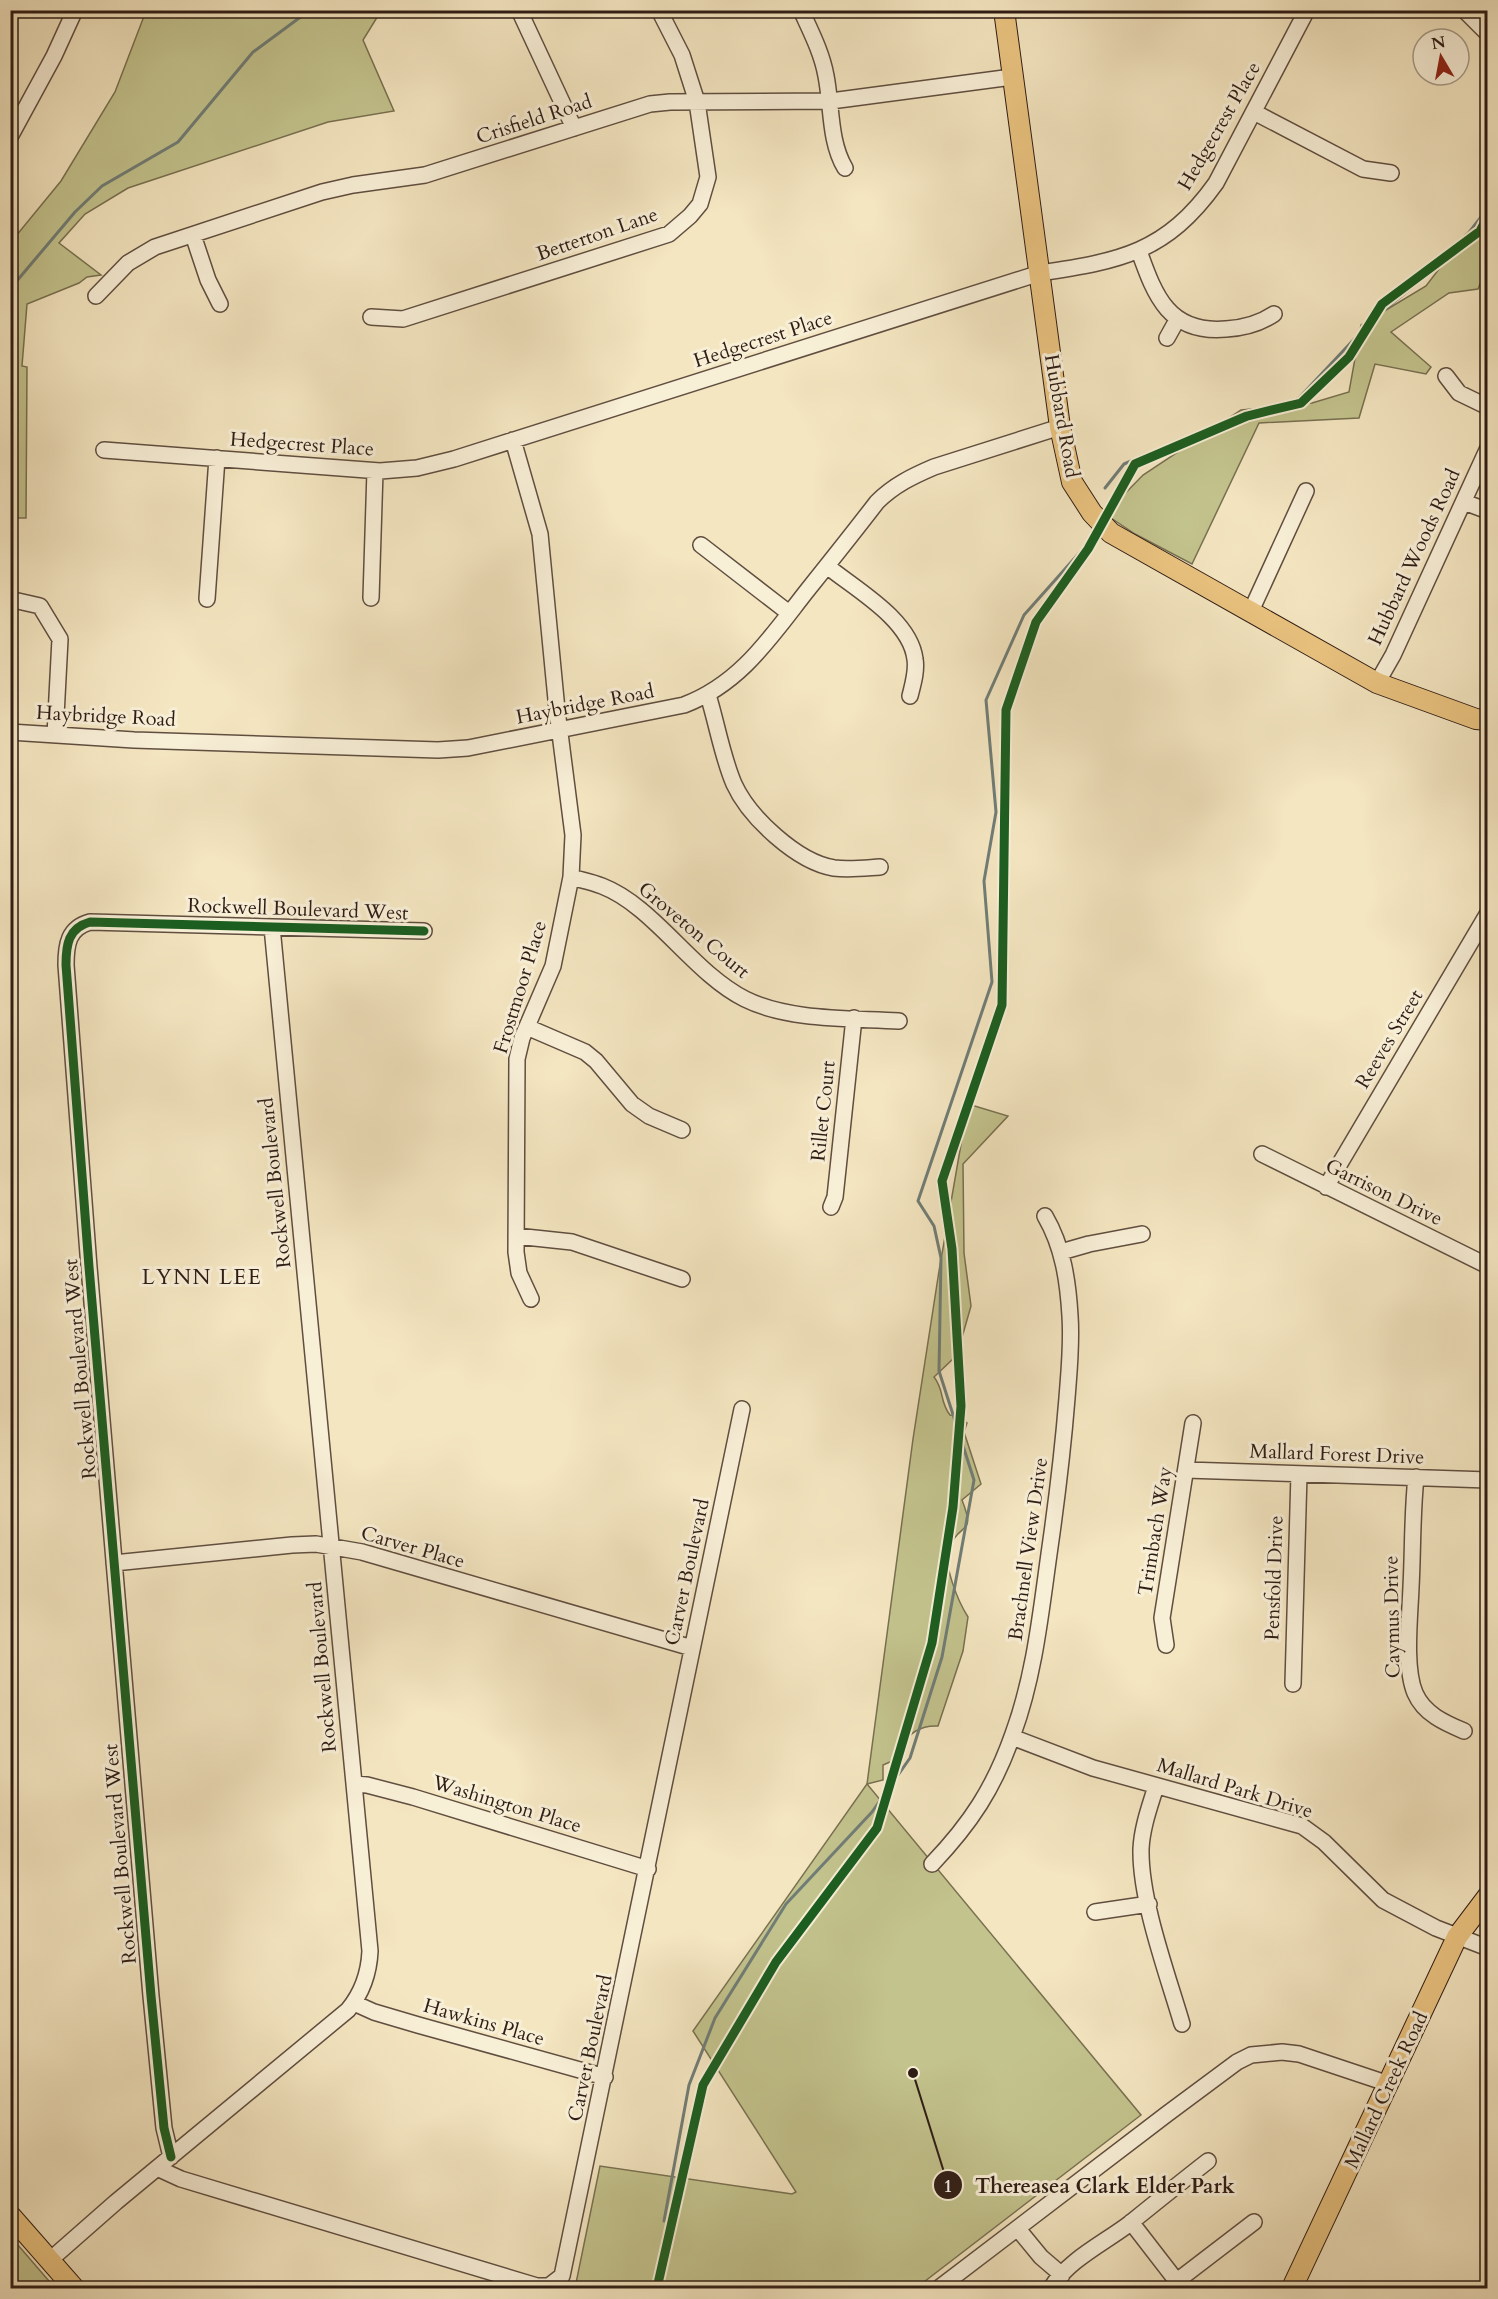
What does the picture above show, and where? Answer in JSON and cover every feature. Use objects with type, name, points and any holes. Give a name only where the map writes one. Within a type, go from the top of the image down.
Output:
[{"type":"main road","name":"Hubbard Road","points":[[1004,10],[1060,427],[1072,482],[1092,513],[1111,533],[1377,683],[1476,719],[1488,720]]},
{"type":"main road","name":"Mallard Creek Road","points":[[1292,2289],[1457,1937],[1488,1896]]},
{"type":"main road","points":[[10,2215],[74,2289]]},
{"type":"street","points":[[519,10],[574,128]]},
{"type":"street","name":"Betterton Lane","points":[[371,317],[403,319],[669,234],[690,216],[700,204],[708,177],[698,102],[682,55],[659,10]]},
{"type":"street","points":[[801,10],[823,62],[838,151],[845,168]]},
{"type":"street","name":"Hedgecrest Place","points":[[104,450],[375,471],[404,470],[434,464],[513,440],[1040,273],[1097,265],[1139,251],[1180,223],[1216,183],[1307,10]]},
{"type":"street","points":[[1464,10],[1485,32]]},
{"type":"street","points":[[10,137],[54,56],[71,11]]},
{"type":"street","name":"Crisfield Road","points":[[96,296],[114,276],[155,247],[322,192],[353,185],[425,175],[650,104],[831,101],[1012,77]]},
{"type":"street","points":[[1254,112],[1363,169],[1391,172]]},
{"type":"street","points":[[193,235],[208,280],[220,304]]},
{"type":"street","points":[[1139,251],[1157,295],[1177,320],[1210,330],[1223,330],[1251,326],[1274,314]]},
{"type":"street","points":[[1167,338],[1177,320]]},
{"type":"street","points":[[1446,376],[1459,393],[1488,407]]},
{"type":"street","name":"Haybridge Road","points":[[10,732],[134,740],[438,750],[468,748],[665,710],[708,695],[735,676],[789,614],[877,502],[902,482],[934,467],[1060,427]]},
{"type":"street","name":"Frostmoor Place","points":[[513,440],[540,534],[559,730],[573,835],[571,877],[553,966],[519,1048],[517,1059],[516,1236],[519,1273],[531,1299]]},
{"type":"street","name":"Hubbard Woods Road","points":[[1377,683],[1393,655],[1488,448]]},
{"type":"street","points":[[207,599],[216,458]]},
{"type":"street","points":[[371,598],[375,471]]},
{"type":"street","points":[[1251,611],[1306,490]]},
{"type":"street","points":[[1464,502],[1488,511]]},
{"type":"street","points":[[701,545],[789,614]]},
{"type":"street","points":[[827,566],[883,610],[904,631],[912,645],[915,659],[915,673],[910,696]]},
{"type":"street","points":[[18,601],[40,606],[60,639],[56,735]]},
{"type":"street","points":[[708,695],[734,784],[750,810],[810,861],[834,868],[880,867]]},
{"type":"street","name":"Groveton Court","points":[[571,877],[603,886],[626,900],[720,984],[745,999],[784,1012],[899,1021]]},
{"type":"street","name":"Reeves Street","points":[[1326,1187],[1488,913]]},
{"type":"street","name":"Rockwell Boulevard West","points":[[171,2157],[164,2128],[151,1996],[69,1000],[67,943],[76,928],[90,922],[424,931]]},
{"type":"street","name":"Rockwell Boulevard","points":[[50,2260],[348,2010],[354,2003],[367,1973],[370,1951],[272,927]]},
{"type":"street","name":"Rillet Court","points":[[831,1207],[835,1197],[854,1018]]},
{"type":"street","points":[[527,1028],[585,1052],[596,1061],[632,1104],[649,1116],[682,1130]]},
{"type":"street","name":"Garrison Drive","points":[[1262,1154],[1488,1266]]},
{"type":"street","name":"Brachnell View Drive","points":[[932,1864],[956,1839],[980,1806],[1022,1710],[1034,1658],[1060,1478],[1071,1336],[1069,1299],[1061,1252],[1045,1216]]},
{"type":"street","points":[[1061,1252],[1142,1234]]},
{"type":"street","points":[[516,1236],[572,1242],[682,1279]]},
{"type":"street","name":"Carver Boulevard","points":[[157,2168],[181,2179],[537,2286],[557,2283],[564,2272],[742,1409]]},
{"type":"street","name":"Trimbach Way","points":[[1166,1645],[1162,1618],[1193,1423]]},
{"type":"street","name":"Mallard Forest Drive","points":[[1186,1470],[1488,1480]]},
{"type":"street","name":"Pensfold Drive","points":[[1293,1684],[1299,1474]]},
{"type":"street","name":"Caymus Drive","points":[[1416,1477],[1410,1640],[1411,1678],[1416,1694],[1425,1708],[1442,1722],[1464,1731]]},
{"type":"street","name":"Carver Place","points":[[114,1563],[316,1544],[362,1552],[692,1648]]},
{"type":"street","name":"Mallard Park Drive","points":[[1012,1737],[1093,1768],[1302,1826],[1324,1842],[1383,1900],[1436,1928],[1488,1948]]},
{"type":"street","name":"Washington Place","points":[[354,1784],[367,1785],[413,1797],[648,1869]]},
{"type":"street","points":[[1156,1786],[1145,1824],[1141,1848],[1142,1868],[1149,1904],[1182,2024]]},
{"type":"street","points":[[1095,1912],[1149,1904]]},
{"type":"street","name":"Hawkins Place","points":[[354,2003],[374,2012],[418,2025],[605,2077]]},
{"type":"street","points":[[939,2289],[1167,2114],[1251,2055],[1282,2052],[1299,2055],[1389,2084]]},
{"type":"street","points":[[1051,2289],[1062,2275],[1208,2161]]},
{"type":"street","points":[[1131,2222],[1179,2285],[1254,2222]]},
{"type":"street","points":[[1018,2229],[1035,2251],[1062,2275]]},
{"type":"green space","points":[[146,11],[381,11],[363,40],[394,111],[328,122],[128,188],[85,214],[59,243],[101,275],[87,277],[79,283],[27,304],[22,366],[27,367],[26,518],[11,518],[11,242],[61,181],[115,92]]},
{"type":"green space","points":[[1487,216],[1487,268],[1478,289],[1449,293],[1391,332],[1431,367],[1426,374],[1375,364],[1359,418],[1259,423],[1192,564],[1135,534],[1105,514],[1143,475],[1241,410],[1312,403],[1349,392],[1361,325],[1426,286],[1465,235]]},
{"type":"green space","points":[[968,1104],[1008,1116],[963,1164],[964,1253],[971,1306],[957,1355],[934,1377],[950,1415],[959,1416],[967,1423],[964,1432],[981,1484],[962,1500],[968,1519],[967,1524],[954,1539],[947,1554],[952,1583],[968,1617],[963,1651],[938,1726],[925,1727],[911,1734],[898,1747],[899,1758],[883,1765],[883,1780],[867,1784],[913,1439]]},
{"type":"green space","points":[[867,1784],[1141,2115],[916,2288],[575,2288],[600,2166],[792,2194],[796,2192],[693,2031]]},
{"type":"green space","points":[[11,2237],[55,2288],[11,2288]]},
{"type":"waterway","points":[[10,289],[75,212],[102,186],[178,142],[253,52],[310,10]]},
{"type":"waterway","points":[[1105,488],[1124,464],[1234,417],[1298,399],[1374,318],[1450,257],[1488,208]]},
{"type":"waterway","points":[[664,2221],[689,2085],[715,2018],[786,1904],[872,1812],[910,1758],[942,1657],[974,1480],[939,1371],[941,1258],[934,1226],[918,1201],[992,982],[984,881],[996,812],[986,700],[1024,615],[1081,551]]},
{"type":"cycle path","points":[[657,2288],[703,2085],[776,1962],[877,1828],[932,1643],[953,1507],[961,1406],[952,1249],[942,1181],[1002,1005],[1006,710],[1036,622],[1088,549],[1135,464],[1247,416],[1301,403],[1349,357],[1382,304],[1480,231],[1488,216]]},
{"type":"cycle path","points":[[171,2157],[164,2128],[151,1996],[89,1267],[66,965],[68,944],[77,928],[90,922],[424,931]]},
{"type":"place","name":"Thereasea Clark Elder Park","points":[[913,2073]]},
{"type":"district","name":"LYNN LEE","points":[[202,1277]]}]
